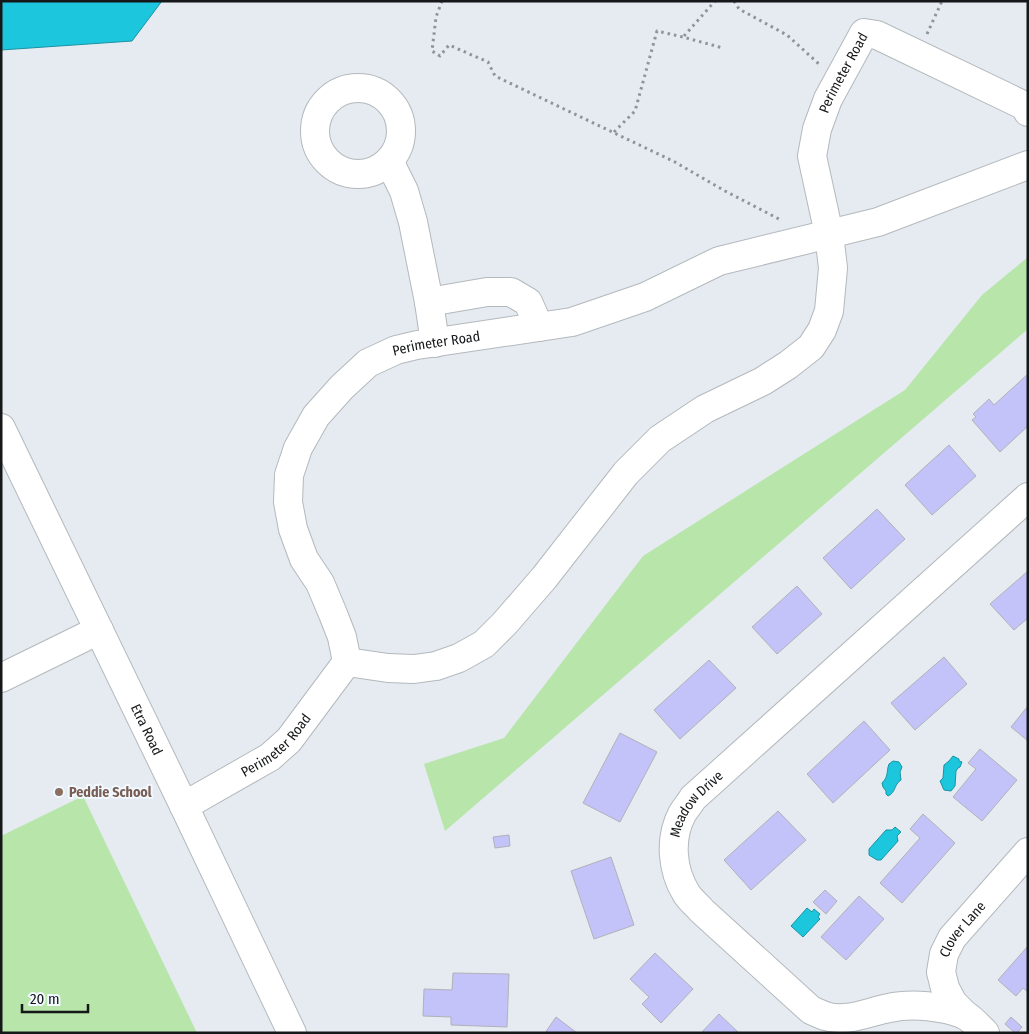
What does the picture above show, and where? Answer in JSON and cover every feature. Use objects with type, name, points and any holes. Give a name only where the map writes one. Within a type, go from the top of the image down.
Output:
[{"type":"street","name":"Perimeter Road","points":[[346,662],[388,668],[414,669],[436,666],[459,658],[484,644],[544,578],[626,474],[660,439],[705,409],[764,380],[788,365],[811,347],[822,330],[829,311],[833,268],[829,234],[812,156],[817,129],[828,99],[864,34],[877,35],[1027,108]]},
{"type":"street","points":[[388,161],[404,191],[413,222],[435,343]]},
{"type":"street","name":"Perimeter Road","points":[[184,806],[270,758],[289,740],[346,662],[342,637],[333,614],[320,583],[304,559],[293,529],[288,502],[289,475],[298,448],[316,416],[342,387],[368,363],[396,350],[417,345],[572,322],[645,298],[719,262],[878,222],[1028,165]]},
{"type":"street","points":[[429,302],[487,292],[511,292],[528,302],[539,327]]},
{"type":"street","name":"Etra Road","points":[[1,428],[292,1033]]},
{"type":"street","name":"Meadow Drive","points":[[975,1024],[941,1008],[914,1005],[890,1007],[855,1017],[844,1018],[826,1016],[811,1010],[702,911],[687,895],[677,875],[674,853],[676,831],[682,814],[693,798],[1028,497]]},
{"type":"street","points":[[1,678],[99,630]]},
{"type":"street","name":"Clover Lane","points":[[975,1024],[953,1003],[945,988],[941,972],[944,954],[952,938],[1028,852]]},
{"type":"path","points":[[442,1],[436,17],[432,51],[440,56],[449,45],[488,62],[495,76],[614,132],[779,218],[788,228],[791,243]]},
{"type":"path","points":[[683,37],[715,1]]},
{"type":"path","points":[[734,1],[739,9],[787,35],[838,81]]},
{"type":"path","points":[[918,55],[942,1]]},
{"type":"path","points":[[614,132],[635,110],[657,31],[723,48]]},
{"type":"green space","points":[[1028,257],[1028,329],[445,831],[424,764],[504,738],[643,556],[905,390],[982,295]]},
{"type":"green space","points":[[83,796],[197,1033],[1,1033],[1,836]]},
{"type":"water","points":[[1,1],[162,1],[132,41],[1,50]]},
{"type":"water","points":[[953,756],[962,762],[956,771],[955,786],[951,791],[944,790],[940,781],[943,778],[944,765]]},
{"type":"water","points":[[893,761],[899,762],[902,767],[900,772],[901,780],[888,796],[882,783],[889,764]]},
{"type":"water","points":[[895,827],[901,832],[897,836],[898,841],[881,860],[877,860],[869,855],[869,849],[886,830],[892,830]]},
{"type":"water","points":[[807,908],[812,912],[814,909],[820,914],[818,917],[820,919],[803,937],[791,926]]},
{"type":"building","points":[[1028,374],[1028,426],[1000,452],[972,420],[976,417],[973,414],[989,399],[994,405]]},
{"type":"building","points":[[949,445],[976,476],[932,515],[905,485]]},
{"type":"building","points":[[877,509],[905,539],[851,589],[823,558]]},
{"type":"building","points":[[1028,571],[1028,618],[1014,630],[990,604]]},
{"type":"building","points":[[797,586],[822,614],[777,654],[752,627]]},
{"type":"building","points":[[944,657],[967,684],[915,730],[891,703]]},
{"type":"building","points":[[709,660],[736,688],[680,739],[654,710]]},
{"type":"building","points":[[1028,706],[1028,741],[1011,727]]},
{"type":"building","points":[[864,721],[890,750],[833,803],[807,774]]},
{"type":"building","points":[[620,733],[657,752],[620,822],[583,803]]},
{"type":"building","points":[[980,749],[1017,780],[982,821],[953,797],[976,769],[968,763]]},
{"type":"building","points":[[778,811],[806,840],[751,890],[724,860]]},
{"type":"building","points":[[923,814],[955,843],[902,903],[880,883],[920,838],[910,829]]},
{"type":"building","points":[[509,835],[510,846],[495,848],[493,837]]},
{"type":"building","points":[[611,857],[634,925],[594,939],[571,871]]},
{"type":"building","points":[[825,890],[837,901],[826,914],[813,902]]},
{"type":"building","points":[[859,896],[884,919],[846,960],[821,937]]},
{"type":"building","points":[[1028,946],[1028,992],[1023,988],[1016,996],[998,980]]},
{"type":"building","points":[[655,953],[693,989],[661,1023],[642,1004],[649,997],[630,979]]},
{"type":"building","points":[[453,973],[509,974],[507,1027],[451,1025],[451,1017],[423,1016],[424,989],[452,990]]},
{"type":"building","points":[[719,1014],[739,1033],[701,1033]]},
{"type":"building","points":[[556,1017],[577,1033],[545,1033]]},
{"type":"building","points":[[1011,1017],[1022,1027],[1017,1033],[1005,1024]]},
{"type":"place","name":"Peddie School","points":[[59,792]]}]
